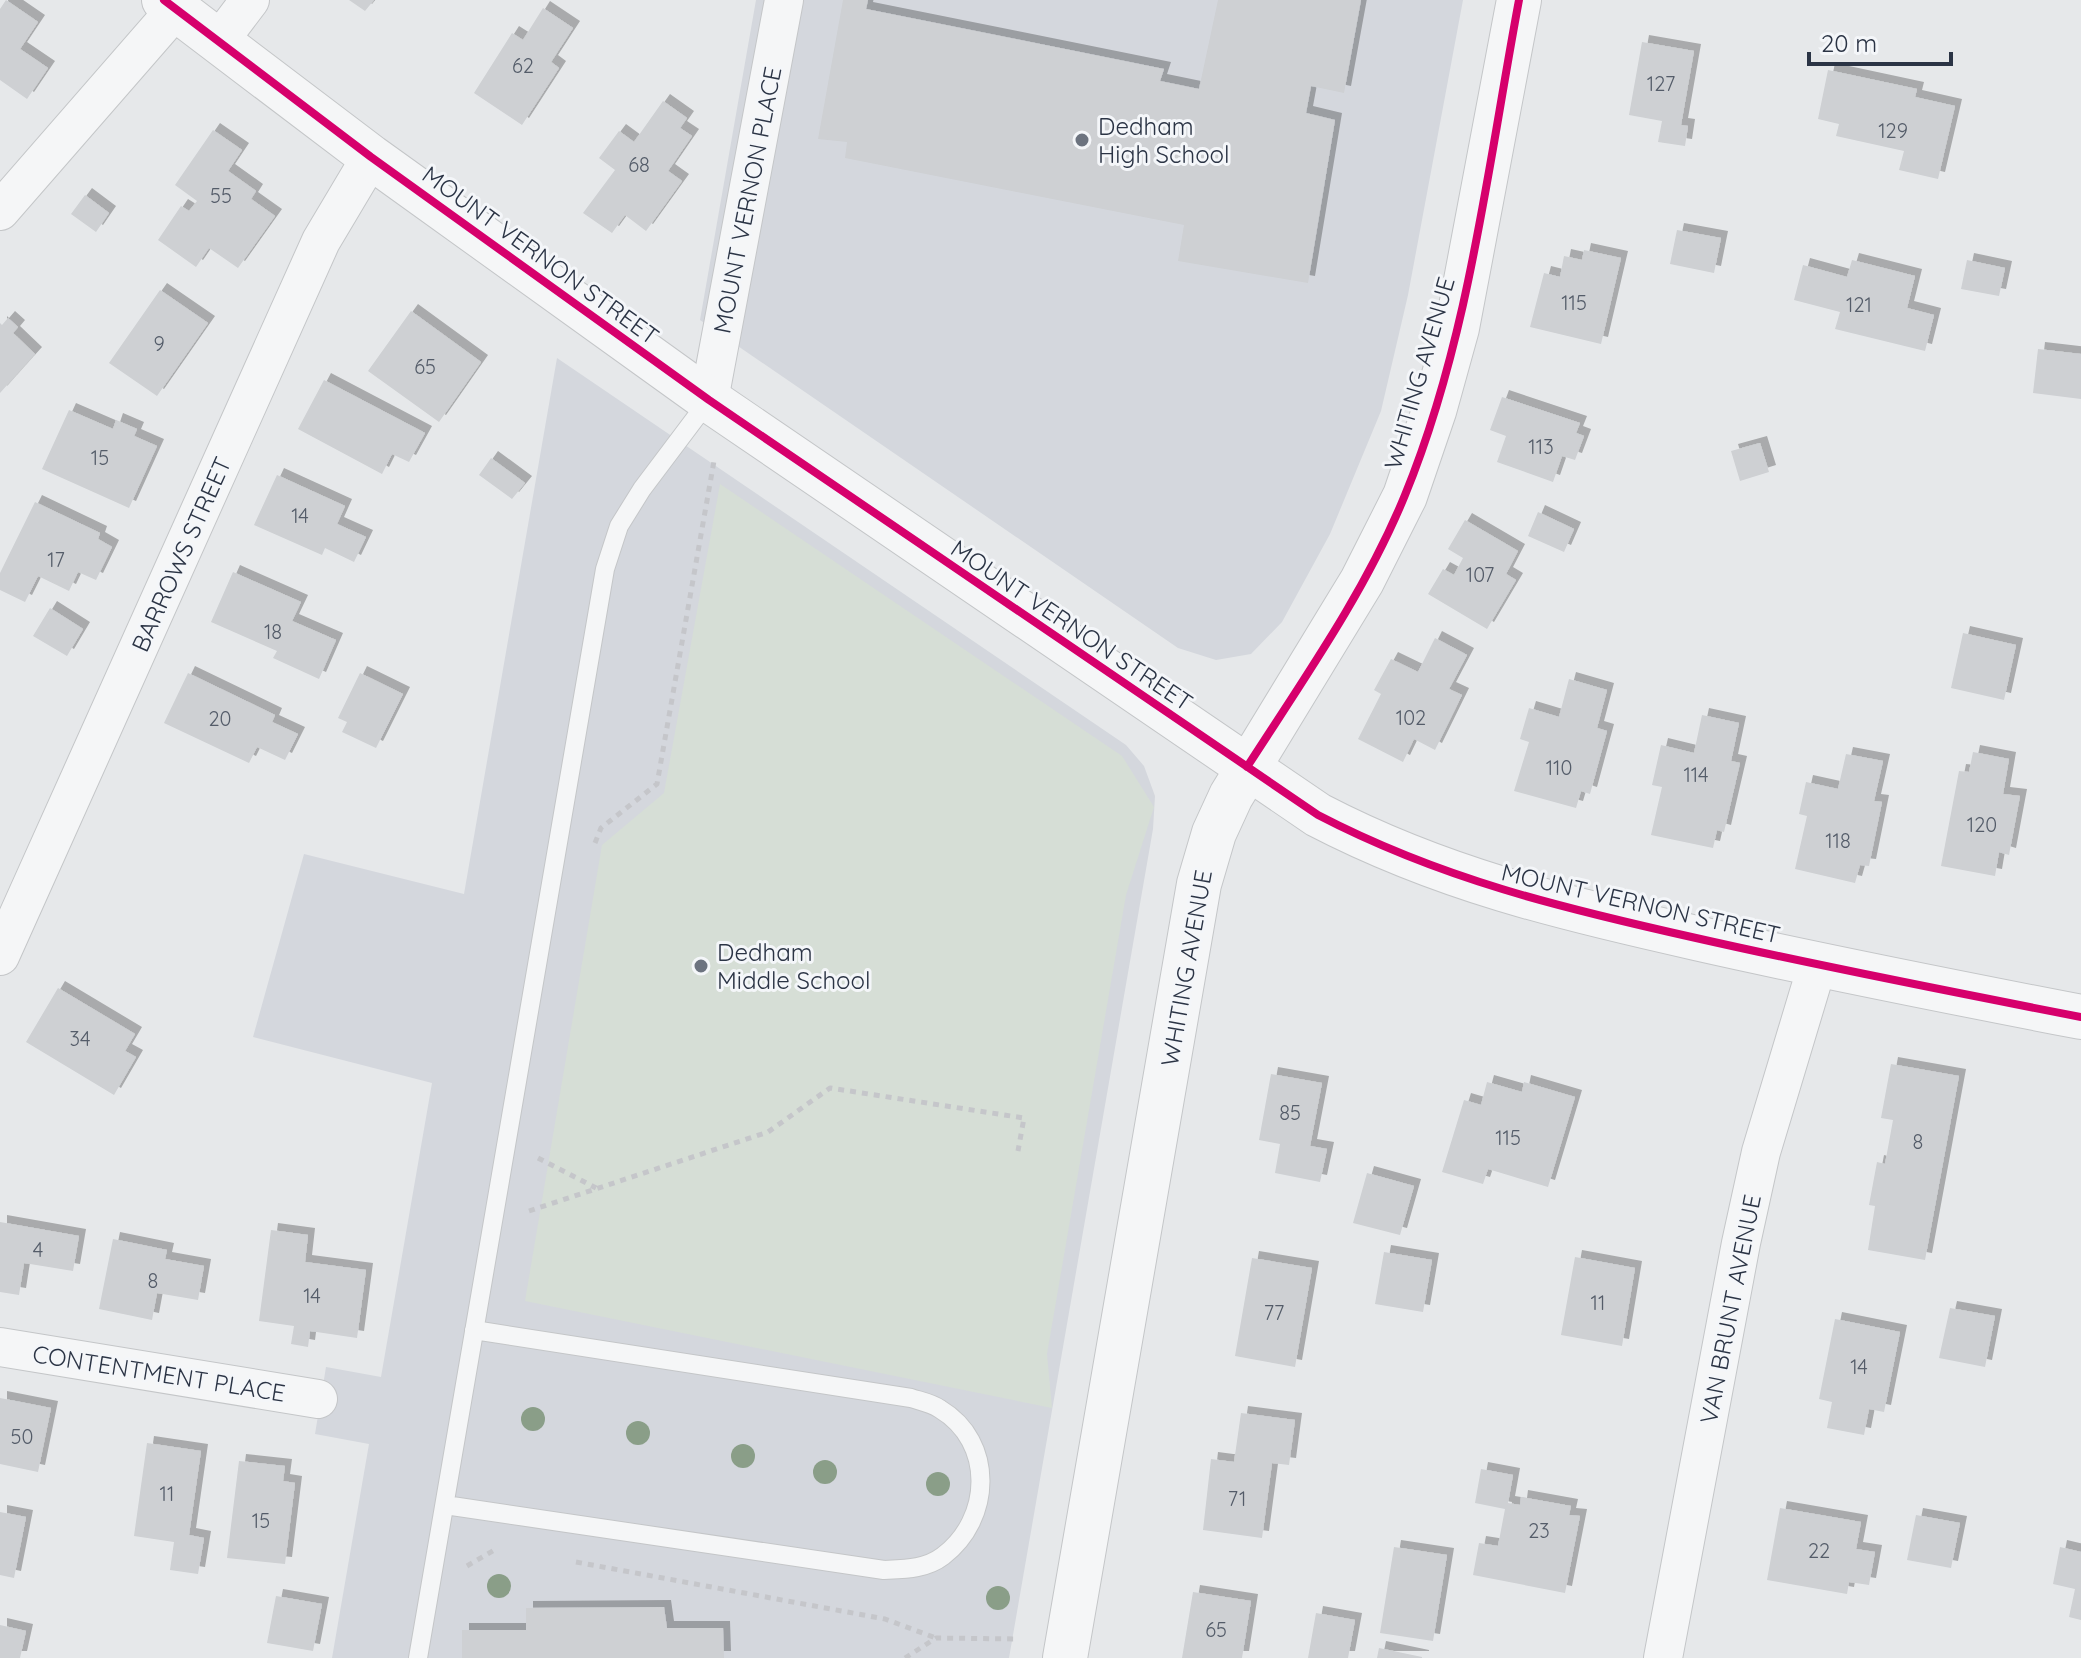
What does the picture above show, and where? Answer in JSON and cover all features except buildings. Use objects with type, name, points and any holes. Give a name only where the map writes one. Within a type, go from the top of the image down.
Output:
[{"type":"street","points":[[219,41],[250,0]]},
{"type":"street","name":"MOUNT VERNON PLACE","points":[[709,400],[784,0]]},
{"type":"street","name":"WHITING AVENUE","points":[[1065,1658],[1199,884],[1214,833],[1247,767],[1362,581],[1415,468],[1457,328],[1519,0]]},
{"type":"street","points":[[0,211],[170,5]]},
{"type":"street","name":"MOUNT VERNON STREET","points":[[170,5],[371,157],[709,400],[1318,815],[1374,844],[1493,889],[1817,966],[2081,1017]]},
{"type":"street","name":"BARROWS STREET","points":[[0,956],[321,241],[371,157]]},
{"type":"street","name":"VAN BRUNT AVENUE","points":[[1663,1658],[1758,1168],[1817,966]]},
{"type":"street","name":"CONTENTMENT PLACE","points":[[0,1347],[318,1399]]},
{"type":"lane","points":[[418,1658],[605,569],[619,526],[634,501],[709,400]]},
{"type":"lane","points":[[445,1505],[884,1570],[914,1569],[941,1557],[963,1538],[977,1512],[982,1482],[976,1453],[962,1427],[940,1408],[911,1398],[474,1330]]},
{"type":"path","points":[[594,844],[601,828],[657,784],[714,461]]},
{"type":"path","points":[[528,1211],[768,1132],[830,1088],[1024,1118],[1018,1151]]},
{"type":"path","points":[[536,1172],[541,1143]]},
{"type":"path","points":[[538,1158],[597,1188]]},
{"type":"path","points":[[526,1225],[531,1198]]},
{"type":"path","points":[[465,1582],[467,1566],[484,1553],[498,1548]]},
{"type":"path","points":[[560,1559],[885,1619],[936,1638],[1019,1639]]},
{"type":"path","points":[[905,1658],[936,1638]]},
{"type":"shaded area","points":[[756,0],[1463,0],[1408,295],[1381,411],[1330,534],[1282,622],[1251,654],[1216,660],[1178,648],[700,320]]},
{"type":"shaded area","name":"Dedham Middle School","points":[[557,358],[1126,745],[1144,766],[1155,796],[1153,829],[1009,1658],[332,1658],[369,1444],[315,1434],[326,1367],[381,1377],[432,1083],[253,1037],[304,854],[464,894]]},
{"type":"shaded area","points":[[720,484],[1122,756],[1154,807],[1126,895],[1047,1354],[1052,1408],[525,1301],[602,845],[664,793]]},
{"type":"cycle path","points":[[164,0],[371,157],[709,400],[1318,815],[1410,857],[1550,903],[1792,959],[2081,1017]]},
{"type":"cycle path","points":[[1247,767],[1372,566],[1405,495],[1427,436],[1461,313],[1519,0]]},
{"type":"place","name":"Dedham High School","points":[[1082,140]]},
{"type":"place","name":"Dedham Middle School","points":[[701,966]]}]
